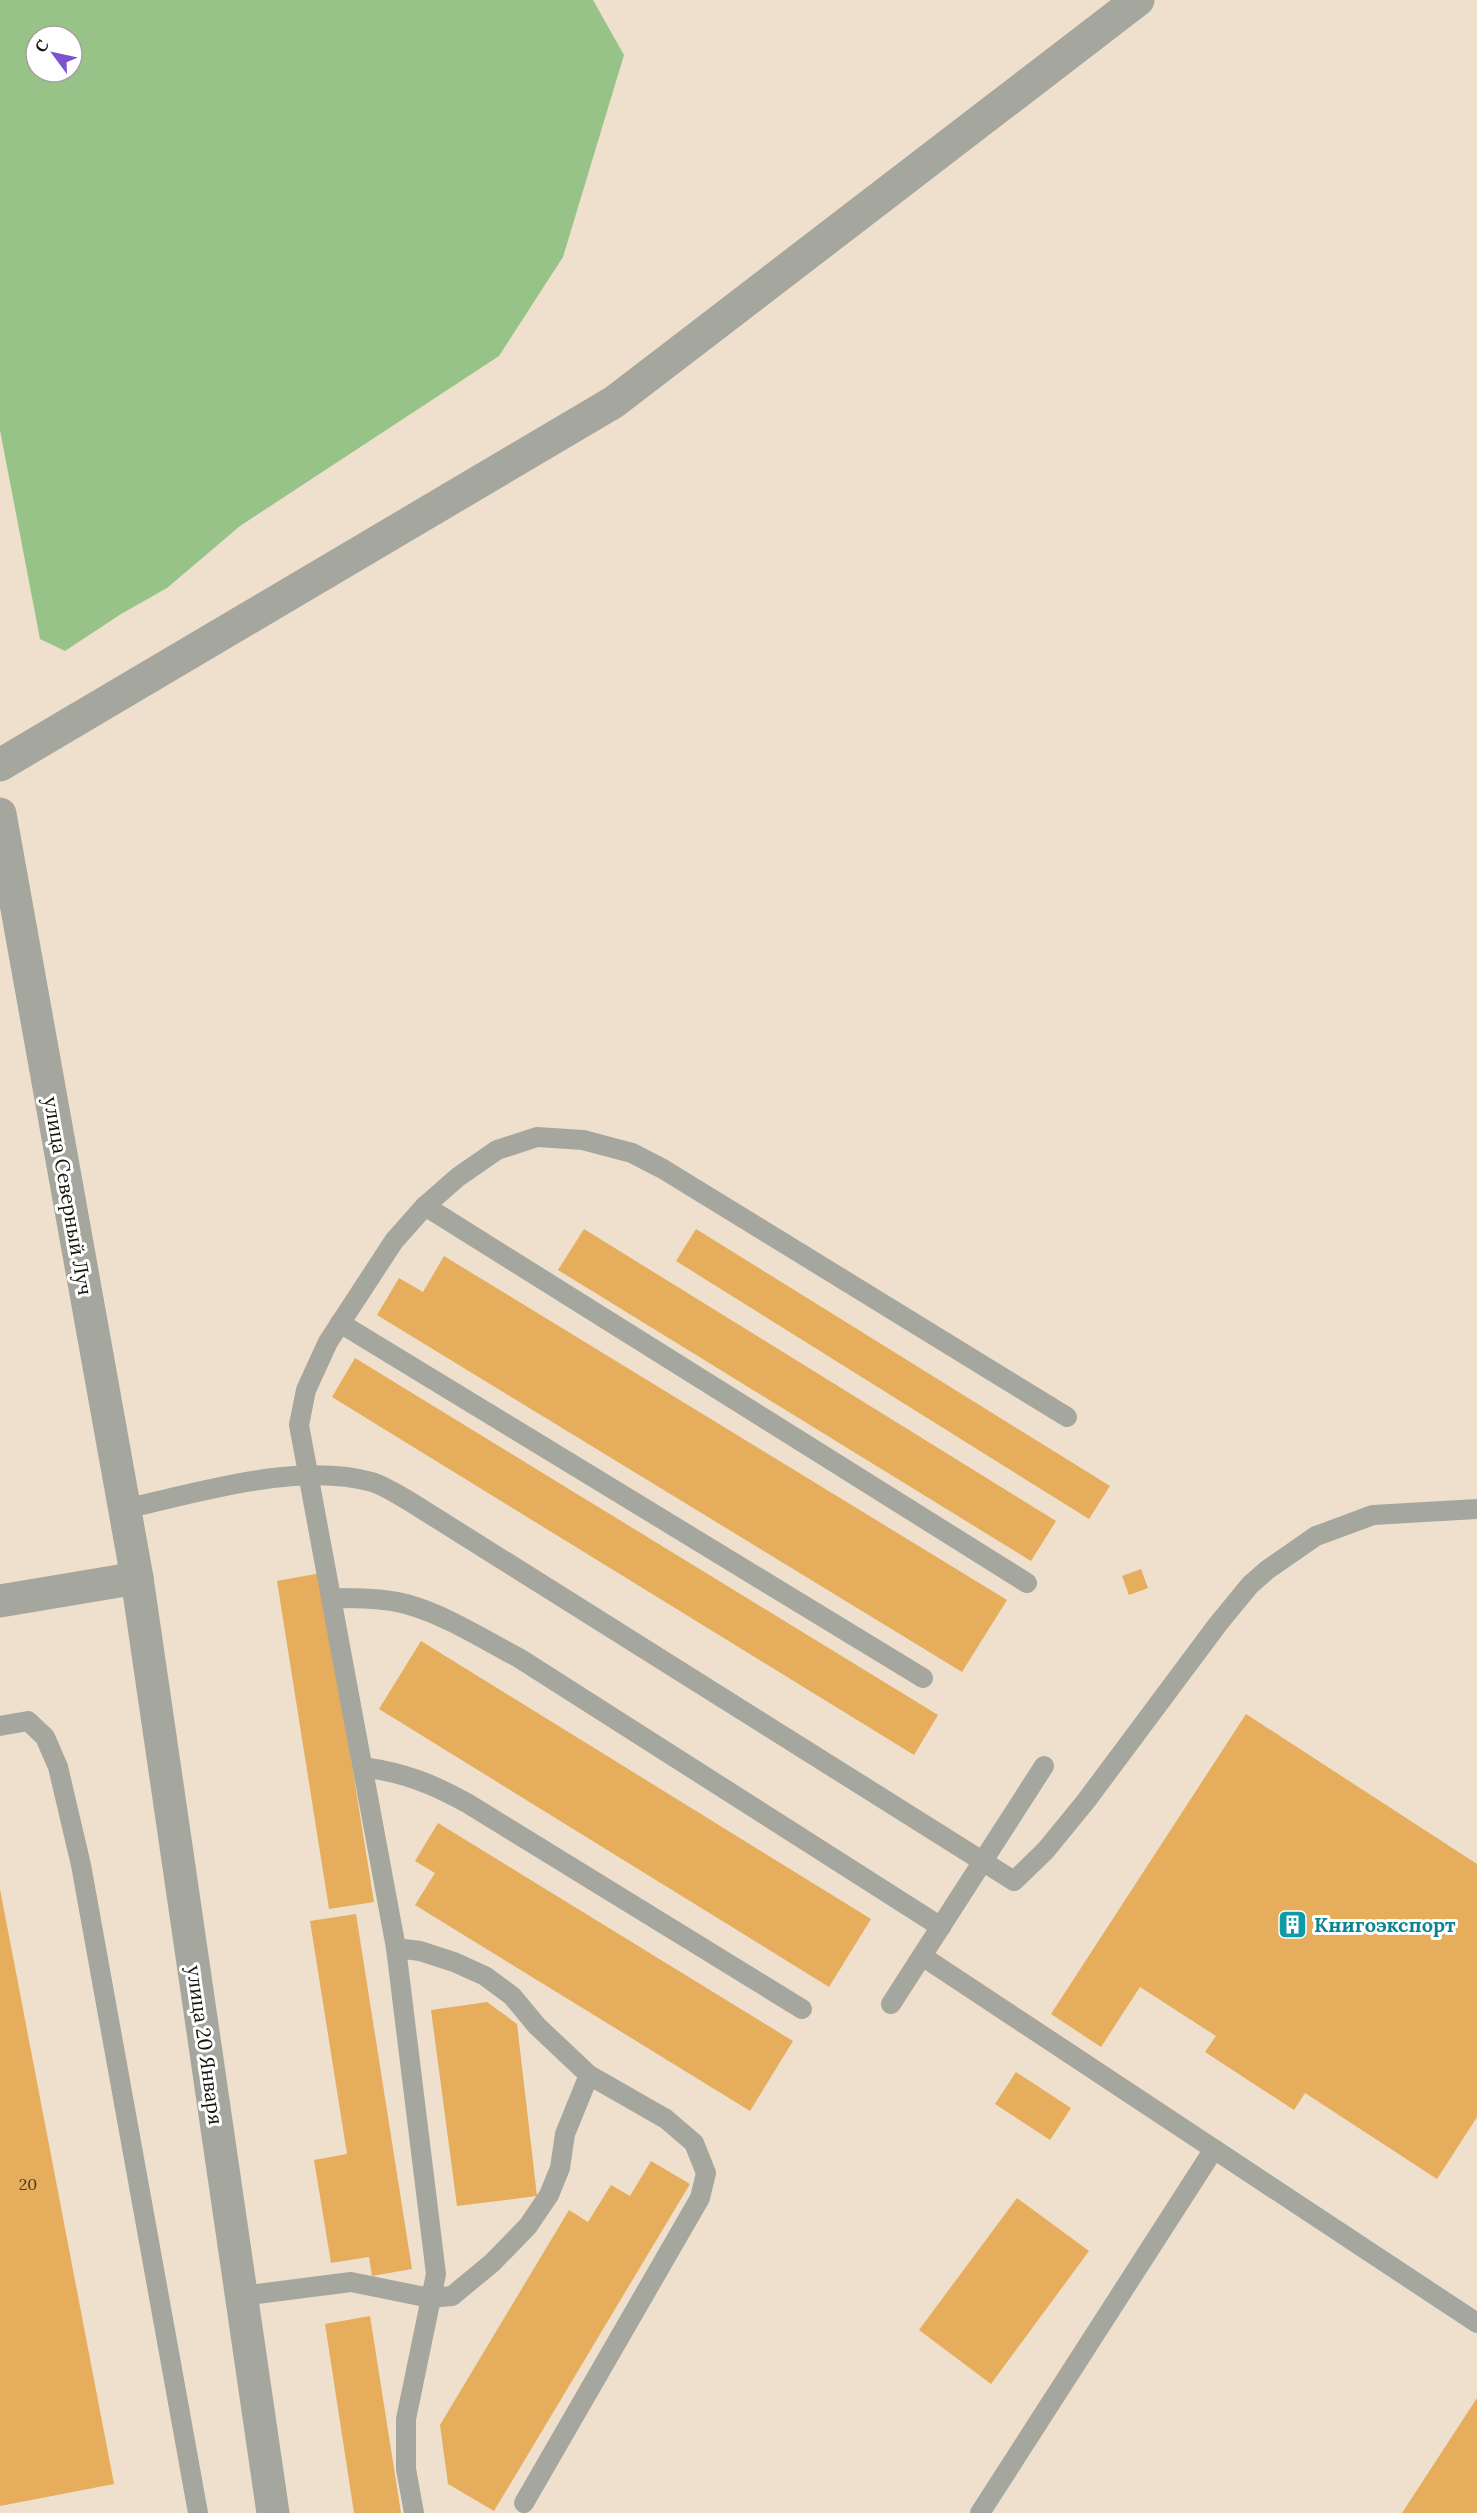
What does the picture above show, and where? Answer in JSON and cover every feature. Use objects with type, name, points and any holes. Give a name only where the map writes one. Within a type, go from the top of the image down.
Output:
[{"type":"street","points":[[0,765],[614,402],[1138,0]]},
{"type":"street","name":"улица Северный Луч","points":[[0,814],[136,1578]]},
{"type":"street","points":[[0,1601],[136,1578]]},
{"type":"street","name":"улица 20 Января","points":[[136,1578],[273,2513]]},
{"type":"lane","points":[[414,2513],[406,2469],[406,2419],[436,2274],[396,1948],[299,1425],[306,1390],[328,1342],[394,1241],[425,1206],[458,1177],[497,1150],[537,1137],[583,1140],[632,1154],[663,1169],[1067,1417]]},
{"type":"lane","points":[[425,1206],[1027,1583]]},
{"type":"lane","points":[[340,1323],[923,1678]]},
{"type":"lane","points":[[124,1509],[295,1474],[341,1476],[374,1483],[409,1501],[1014,1881],[1046,1850],[1218,1624],[1250,1585],[1267,1570],[1316,1536],[1373,1515],[1477,1509]]},
{"type":"lane","points":[[332,1598],[367,1598],[405,1604],[437,1616],[519,1658],[941,1927]]},
{"type":"lane","points":[[0,1726],[28,1721],[45,1737],[58,1767],[81,1865],[198,2513]]},
{"type":"lane","points":[[891,2004],[1044,1766]]},
{"type":"lane","points":[[363,1767],[388,1771],[431,1784],[467,1803],[802,2009]]},
{"type":"lane","points":[[396,1948],[442,1958],[485,1976],[512,1996],[537,2026],[589,2075],[666,2119],[694,2144],[706,2173],[700,2198],[525,2503]]},
{"type":"lane","points":[[922,1956],[1477,2323]]},
{"type":"lane","points":[[242,2296],[351,2282],[430,2298],[452,2296],[492,2263],[528,2226],[549,2195],[560,2168],[565,2134],[589,2075]]},
{"type":"lane","points":[[980,2513],[1214,2149]]},
{"type":"green space","points":[[0,0],[593,0],[624,55],[563,257],[499,356],[240,526],[167,588],[121,614],[65,651],[40,639],[0,430]]},
{"type":"building","points":[[584,1229],[1056,1521],[1031,1561],[558,1270]]},
{"type":"building","points":[[696,1229],[1110,1486],[1089,1519],[676,1261]]},
{"type":"building","points":[[444,1256],[1007,1600],[962,1672],[377,1315],[399,1278],[423,1292]]},
{"type":"building","points":[[355,1358],[938,1715],[914,1755],[332,1397]]},
{"type":"building","points":[[1141,1569],[1148,1588],[1129,1595],[1122,1576]]},
{"type":"building","points":[[321,1573],[374,1902],[329,1909],[277,1581]]},
{"type":"building","points":[[421,1641],[871,1919],[829,1987],[379,1709]]},
{"type":"building","name":"Книгоэкспорт","points":[[1246,1714],[1477,1864],[1477,2117],[1437,2179],[1305,2093],[1294,2110],[1205,2052],[1216,2036],[1140,1987],[1101,2047],[1051,2014]]},
{"type":"building","points":[[438,1823],[793,2041],[750,2111],[415,1905],[435,1873],[415,1861]]},
{"type":"building","points":[[0,1889],[114,2484],[0,2506]]},
{"type":"building","points":[[356,1914],[412,2269],[372,2276],[369,2257],[331,2263],[314,2160],[347,2154],[310,1921]]},
{"type":"building","points":[[487,2002],[517,2024],[537,2196],[457,2206],[431,2010]]},
{"type":"building","points":[[1016,2072],[1071,2108],[1050,2140],[995,2104]]},
{"type":"building","points":[[651,2161],[690,2184],[494,2511],[448,2484],[440,2425],[569,2210],[588,2222],[611,2185],[630,2196]]},
{"type":"building","points":[[1017,2198],[1089,2251],[991,2384],[919,2330]]},
{"type":"building","points":[[370,2316],[401,2513],[354,2513],[325,2324]]},
{"type":"building","points":[[1477,2398],[1477,2513],[1402,2513]]},
{"type":"place","name":"Книгоэкспорт","points":[[1293,1925]]}]
